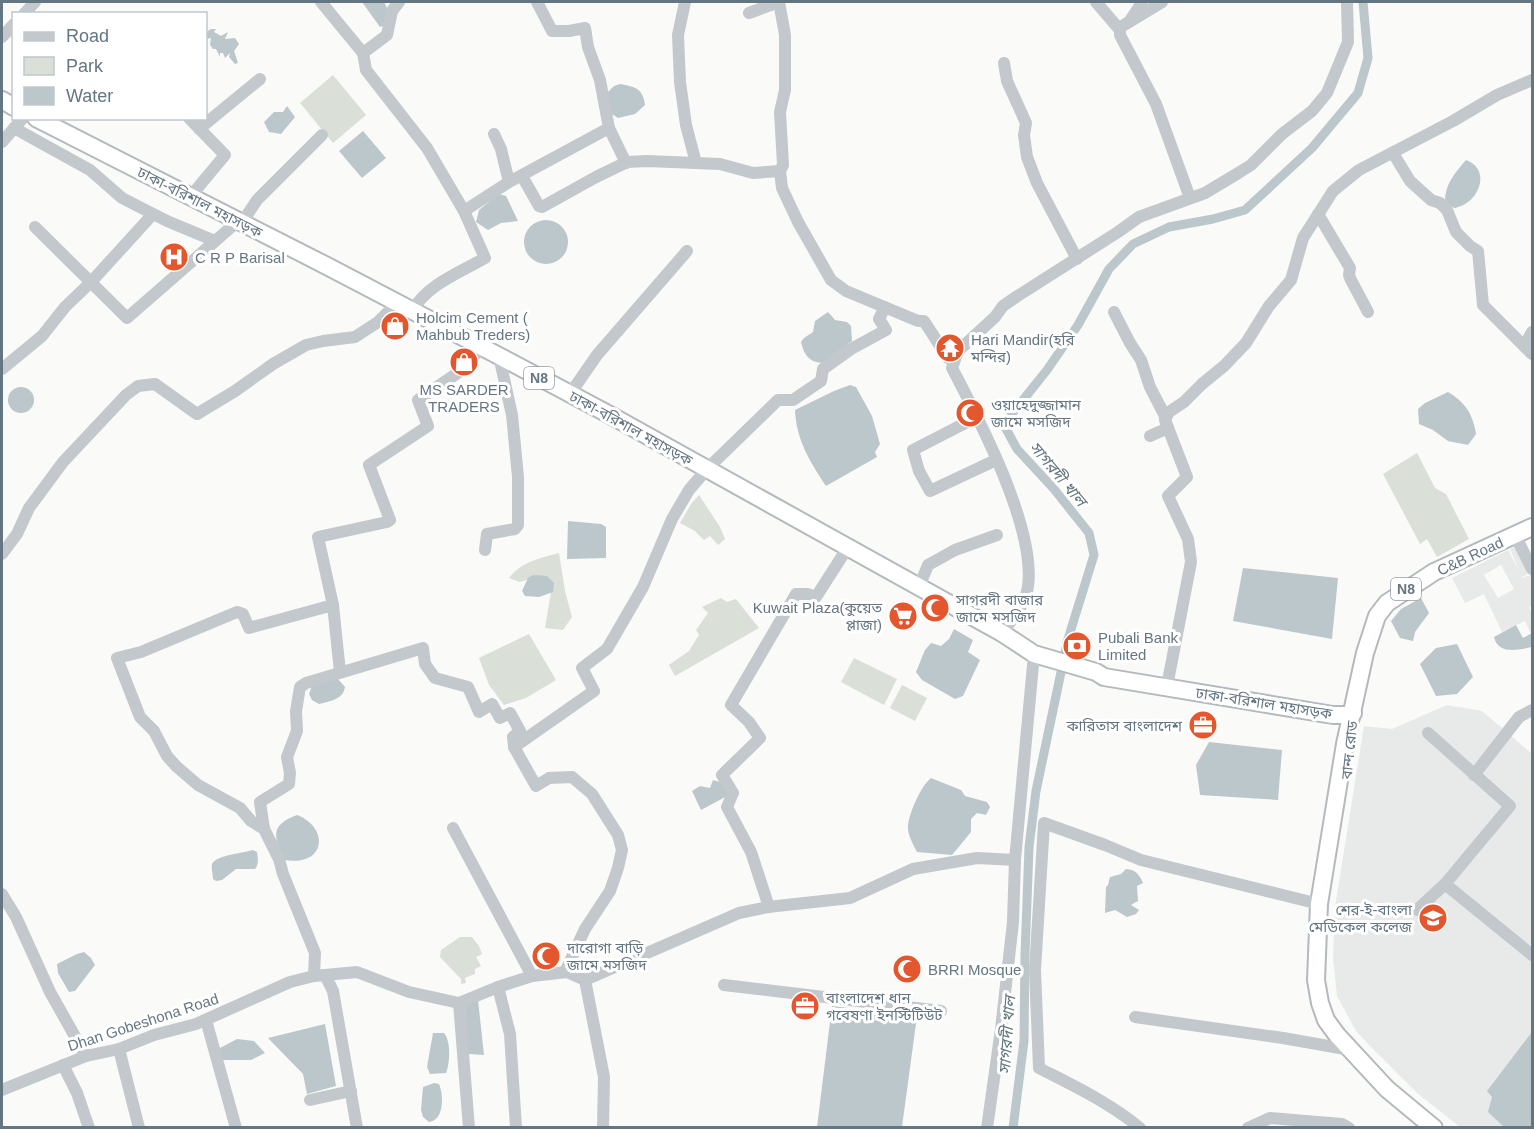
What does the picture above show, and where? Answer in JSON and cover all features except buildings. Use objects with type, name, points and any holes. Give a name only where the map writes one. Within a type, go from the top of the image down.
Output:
[{"type":"highway","name":"ঢাকা-বরিশাল মহাসড়ক","points":[[40,120],[570,394],[1002,633],[1034,654]]},
{"type":"highway","name":"C&B Road","points":[[1353,713],[1369,638],[1377,616],[1387,603],[1434,572],[1533,527]]},
{"type":"highway","points":[[1034,654],[1063,664],[1081,675],[1096,672]]},
{"type":"highway","name":"ঢাকা-বরিশাল মহাসড়ক","points":[[1096,672],[1106,670],[1353,713]]},
{"type":"highway","name":"ঢাকা-বরিশাল মহাসড়ক","points":[[1096,672],[1104,677],[1333,715],[1353,713]]},
{"type":"highway","name":"বান্দ রোড","points":[[1353,713],[1319,904],[1316,980],[1320,1003],[1326,1020],[1350,1050],[1387,1089],[1434,1128]]},
{"type":"highway","name":"বান্দ রোড","points":[[1353,713],[1347,778],[1327,906],[1324,948],[1327,998],[1340,1023],[1369,1059],[1448,1128]]},
{"type":"street","points":[[2,555],[29,508],[63,462],[107,414],[138,386],[155,384],[196,414],[306,345],[355,337],[419,299],[430,289],[486,258],[464,211],[427,148],[366,70],[363,53],[321,2]]},
{"type":"street","points":[[363,53],[387,35],[392,11],[399,2]]},
{"type":"street","points":[[537,2],[552,31],[585,28],[588,47],[600,80],[609,128],[626,163]]},
{"type":"street","points":[[685,2],[678,35],[680,82],[686,125],[696,163]]},
{"type":"street","points":[[749,13],[779,2],[784,35],[785,90],[780,112],[782,188],[798,222],[831,280],[846,291],[918,321],[924,321],[948,358],[954,360]]},
{"type":"street","points":[[1096,2],[1122,27]]},
{"type":"street","points":[[1140,2],[1133,17],[1122,27],[1120,35],[1156,104],[1190,198]]},
{"type":"street","points":[[1122,27],[1162,2]]},
{"type":"street","points":[[1002,633],[1024,601],[1028,578],[1027,554],[1018,520],[996,460],[952,368],[958,351],[995,317],[1003,306],[1139,217],[1205,193],[1251,165],[1282,134],[1312,111],[1328,93],[1347,42],[1347,2]]},
{"type":"street","points":[[1004,63],[1007,81],[1026,123],[1024,135],[1027,157],[1053,216],[1077,259]]},
{"type":"street","points":[[199,129],[260,79]]},
{"type":"street","points":[[1150,436],[1167,423],[1169,412],[1184,402],[1246,343],[1269,306],[1291,280],[1304,238],[1333,191],[1359,170],[1497,95],[1533,80]]},
{"type":"street","points":[[21,120],[6,134],[90,170],[122,198],[214,242]]},
{"type":"street","points":[[190,197],[225,155],[191,120]]},
{"type":"street","points":[[464,211],[509,182],[609,128]]},
{"type":"street","points":[[494,134],[501,149],[509,182]]},
{"type":"street","points":[[35,227],[127,318],[239,223],[257,200],[322,135]]},
{"type":"street","points":[[1393,153],[1410,181],[1431,200],[1440,203],[1447,210],[1456,232],[1478,251],[1483,305],[1528,350],[1533,332]]},
{"type":"street","points":[[522,176],[539,206],[542,207],[626,163],[647,161],[720,164],[753,173],[780,171]]},
{"type":"street","points":[[2,369],[42,336],[65,307],[153,214]]},
{"type":"street","points":[[1318,214],[1350,268],[1351,280],[1368,312]]},
{"type":"street","points":[[570,394],[597,355],[687,251]]},
{"type":"street","points":[[514,747],[594,691],[582,668],[607,649],[643,587],[672,519],[689,490],[707,469],[778,400],[793,400],[820,381],[823,369],[851,349],[886,330],[879,319],[885,307]]},
{"type":"street","points":[[1114,312],[1141,360],[1187,477],[1168,496],[1188,539],[1191,562],[1168,681]]},
{"type":"street","points":[[340,672],[333,605],[318,537],[390,520],[369,465],[428,426],[418,400],[459,372],[482,347]]},
{"type":"street","points":[[485,550],[487,534],[515,529],[518,525],[519,477],[499,356]]},
{"type":"street","points":[[977,417],[913,450],[919,471],[930,491],[996,460]]},
{"type":"street","points":[[919,587],[928,565],[955,550],[997,535]]},
{"type":"street","points":[[1515,535],[1533,569]]},
{"type":"street","points":[[769,907],[751,852],[727,807],[733,793],[722,775],[760,738],[749,722],[731,705],[796,594],[816,597],[848,547]]},
{"type":"street","points":[[264,829],[240,808],[198,785],[177,767],[154,731],[140,717],[117,658],[141,652],[237,612],[243,614],[249,628],[333,605]]},
{"type":"street","points":[[357,1128],[333,991],[320,975],[315,953],[279,860],[264,829],[260,802],[289,784],[290,773],[287,757],[297,731],[296,711],[300,687],[340,672],[423,648],[425,664],[435,678],[468,687],[479,712],[492,705],[500,718],[510,713],[520,731],[513,737],[514,747],[536,786],[549,778],[572,777],[592,794],[618,835],[622,850],[610,891],[585,929],[565,972]]},
{"type":"street","points":[[987,1128],[1003,1017],[1013,922],[1015,860],[1034,654]]},
{"type":"street","points":[[1474,775],[1519,717],[1533,710]]},
{"type":"street","points":[[1418,910],[1445,884],[1510,806],[1428,734]]},
{"type":"street","points":[[1140,1128],[1125,1115],[1039,1068],[1035,970],[1044,823],[1141,860],[1319,904]]},
{"type":"street","points":[[453,828],[532,976]]},
{"type":"street","points":[[469,1128],[459,1003],[532,976],[565,972],[585,980],[739,913],[769,907],[850,898],[913,869],[977,858],[1015,860]]},
{"type":"street","points":[[1445,884],[1533,955]]},
{"type":"street","points":[[2,894],[16,917],[50,992],[86,1056]]},
{"type":"street","name":"Dhan Gobeshona Road","points":[[2,1090],[86,1056],[119,1049],[154,1035],[207,1020],[290,982],[320,975],[357,972],[409,992],[459,1003]]},
{"type":"street","points":[[585,980],[604,1077],[603,1128]]},
{"type":"street","points":[[724,985],[941,1011]]},
{"type":"street","points":[[498,987],[510,1034],[516,1128]]},
{"type":"street","points":[[1135,1017],[1271,1036],[1350,1050]]},
{"type":"street","points":[[207,1020],[236,1128]]},
{"type":"street","points":[[119,1049],[140,1128]]},
{"type":"street","points":[[63,1065],[77,1093],[88,1128]]},
{"type":"street","points":[[310,1100],[351,1091]]},
{"type":"street","points":[[1248,1128],[1270,1118],[1342,1124],[1349,1128]]},
{"type":"shaded area","points":[[1519,545],[1531,572],[1522,577],[1532,574],[1532,605],[1529,607],[1532,615],[1531,634],[1525,621],[1502,632],[1484,594],[1465,603],[1452,578],[1508,550],[1519,570],[1510,549]],"holes":[[[1501,565],[1514,589],[1498,598],[1484,575]]]},
{"type":"shaded area","name":"শের-ই-বাংলা মেডিকেল কলেজ","points":[[1447,705],[1482,711],[1532,754],[1532,1127],[1460,1127],[1417,1093],[1369,1045],[1356,1031],[1337,996],[1333,958],[1335,907],[1364,726],[1392,729]]},
{"type":"green space","points":[[333,75],[366,115],[333,143],[300,103]]},
{"type":"green space","points":[[1417,453],[1435,488],[1446,494],[1469,539],[1437,557],[1427,539],[1420,544],[1383,474]]},
{"type":"green space","points":[[699,495],[720,527],[725,539],[718,545],[710,536],[704,540],[695,531],[680,523]]},
{"type":"green space","points":[[559,553],[572,617],[563,630],[545,628],[552,586],[539,576],[520,582],[509,578],[525,564]]},
{"type":"green space","points":[[721,598],[727,602],[736,599],[759,628],[675,676],[669,665],[689,651],[699,635],[696,630],[708,613],[702,607]]},
{"type":"green space","points":[[529,634],[556,680],[526,698],[504,705],[489,685],[479,658]]},
{"type":"green space","points":[[854,658],[897,679],[884,705],[841,682]]},
{"type":"green space","points":[[902,685],[927,698],[915,721],[890,708]]},
{"type":"green space","points":[[460,937],[472,937],[482,954],[476,957],[481,966],[475,969],[475,974],[465,978],[466,983],[461,984],[461,979],[440,957],[441,950]]},
{"type":"water","points":[[362,2],[384,2],[388,10],[383,26],[380,27]]},
{"type":"water","points":[[216,29],[214,32],[221,36],[228,32],[225,39],[235,38],[239,44],[234,51],[238,63],[235,64],[229,57],[230,53],[225,58],[223,53],[220,53],[220,57],[216,49],[210,45],[211,38],[207,39],[207,31]]},
{"type":"water","points":[[620,84],[637,89],[645,105],[635,114],[618,118],[609,112],[608,92]]},
{"type":"water","points":[[287,106],[295,117],[281,134],[269,132],[264,122],[274,112],[283,112]]},
{"type":"water","points":[[363,131],[386,158],[362,178],[339,151]]},
{"type":"water","points":[[1466,160],[1479,171],[1479,187],[1470,201],[1454,208],[1445,201],[1447,189]]},
{"type":"water","points":[[499,194],[506,196],[518,221],[501,223],[488,230],[476,222],[479,210]]},
{"type":"water","points":[[546,220],[562,226],[568,242],[562,258],[546,264],[530,258],[524,242],[530,226]]},
{"type":"water","points":[[828,312],[835,320],[847,322],[851,326],[852,341],[822,363],[808,357],[801,342],[813,332],[815,321]]},
{"type":"water","points":[[850,385],[856,387],[872,416],[880,444],[875,452],[877,457],[826,486],[809,459],[801,440],[795,410]]},
{"type":"water","points":[[21,387],[30,391],[34,400],[30,409],[21,413],[12,409],[8,400],[12,391]]},
{"type":"water","points":[[1448,392],[1464,404],[1473,420],[1476,434],[1468,445],[1448,441],[1433,430],[1419,424],[1418,409]]},
{"type":"water","points":[[568,521],[601,524],[606,527],[606,558],[567,559]]},
{"type":"water","points":[[1243,568],[1338,578],[1332,639],[1233,621]]},
{"type":"water","points":[[533,575],[547,576],[554,583],[553,592],[539,597],[525,596],[522,591],[528,578]]},
{"type":"water","points":[[1421,598],[1429,613],[1415,632],[1413,641],[1400,638],[1391,621],[1401,609]]},
{"type":"water","points":[[1516,625],[1523,638],[1532,633],[1532,647],[1509,650],[1500,647],[1494,637]]},
{"type":"water","points":[[954,629],[973,640],[968,652],[980,660],[963,696],[955,699],[922,680],[916,672],[925,650],[931,643],[941,646],[949,639]]},
{"type":"water","points":[[1457,644],[1473,677],[1457,694],[1436,696],[1420,664],[1436,648]]},
{"type":"water","points":[[338,679],[345,687],[342,695],[332,701],[319,704],[312,700],[309,694],[312,686]]},
{"type":"water","points":[[1209,742],[1282,750],[1278,800],[1200,795],[1196,765]]},
{"type":"water","points":[[931,778],[961,790],[965,796],[987,802],[990,807],[986,815],[977,813],[971,819],[971,832],[952,855],[917,852],[909,835],[909,819],[914,806],[923,787]]},
{"type":"water","points":[[713,780],[720,782],[729,795],[701,810],[692,791],[700,786],[710,788]]},
{"type":"water","points":[[297,815],[315,828],[319,845],[309,858],[298,861],[284,860],[276,833],[282,823]]},
{"type":"water","points":[[253,850],[258,856],[255,869],[236,869],[222,880],[213,879],[212,864],[219,858]]},
{"type":"water","points":[[1126,869],[1137,873],[1143,883],[1137,886],[1138,901],[1131,905],[1139,910],[1136,914],[1127,917],[1115,910],[1105,913],[1106,887],[1110,877],[1121,874]]},
{"type":"water","points":[[84,952],[95,965],[75,991],[69,992],[58,973],[57,964]]},
{"type":"water","points":[[478,1000],[484,1055],[468,1054],[465,1004]]},
{"type":"water","points":[[832,1006],[917,1016],[902,1127],[817,1127]]},
{"type":"water","points":[[325,1024],[336,1086],[307,1094],[303,1074],[268,1038]]},
{"type":"water","points":[[1532,1032],[1532,1127],[1504,1127],[1488,1112],[1492,1097],[1487,1091]]},
{"type":"water","points":[[433,1033],[444,1033],[448,1041],[449,1058],[446,1073],[430,1074],[427,1067]]},
{"type":"water","points":[[237,1039],[254,1041],[265,1053],[251,1060],[222,1060],[220,1048]]},
{"type":"water","points":[[434,1083],[439,1084],[441,1089],[442,1107],[438,1117],[429,1122],[423,1117],[421,1110],[423,1087]]},
{"type":"waterway","name":"সাগরদী খাল","points":[[1013,1128],[1024,1041],[1029,847],[1036,791],[1068,639],[1094,555],[1089,533],[1054,489],[1017,449],[1005,427],[1011,415],[1047,370],[1078,325],[1109,269],[1133,244],[1169,227],[1245,210],[1312,148],[1358,93],[1368,58],[1363,2]]},
{"type":"place","name":"C R P Barisal","points":[[174,257]]},
{"type":"place","name":"Holcim Cement ( Mahbub Treders)","points":[[395,326]]},
{"type":"place","name":"Hari Mandir(হরি মন্দির)","points":[[950,348]]},
{"type":"place","name":"MS SARDER TRADERS","points":[[464,362]]},
{"type":"place","name":"ওয়াহেদুজ্জামান জামে মসজিদ","points":[[970,413]]},
{"type":"place","name":"সাগরদী বাজার জামে মসজিদ","points":[[935,608]]},
{"type":"place","name":"Kuwait Plaza(কুয়েত প্লাজা)","points":[[903,616]]},
{"type":"place","name":"Pubali Bank Limited","points":[[1077,646]]},
{"type":"place","name":"কারিতাস বাংলাদেশ","points":[[1203,725]]},
{"type":"place","name":"শের-ই-বাংলা মেডিকেল কলেজ","points":[[1433,918]]},
{"type":"place","name":"দারোগা বাড়ি জামে মসজিদ","points":[[546,956]]},
{"type":"place","name":"BRRI Mosque","points":[[907,969]]},
{"type":"place","name":"বাংলাদেশ ধান গবেষণা ইনস্টিটিউট","points":[[805,1006]]}]
